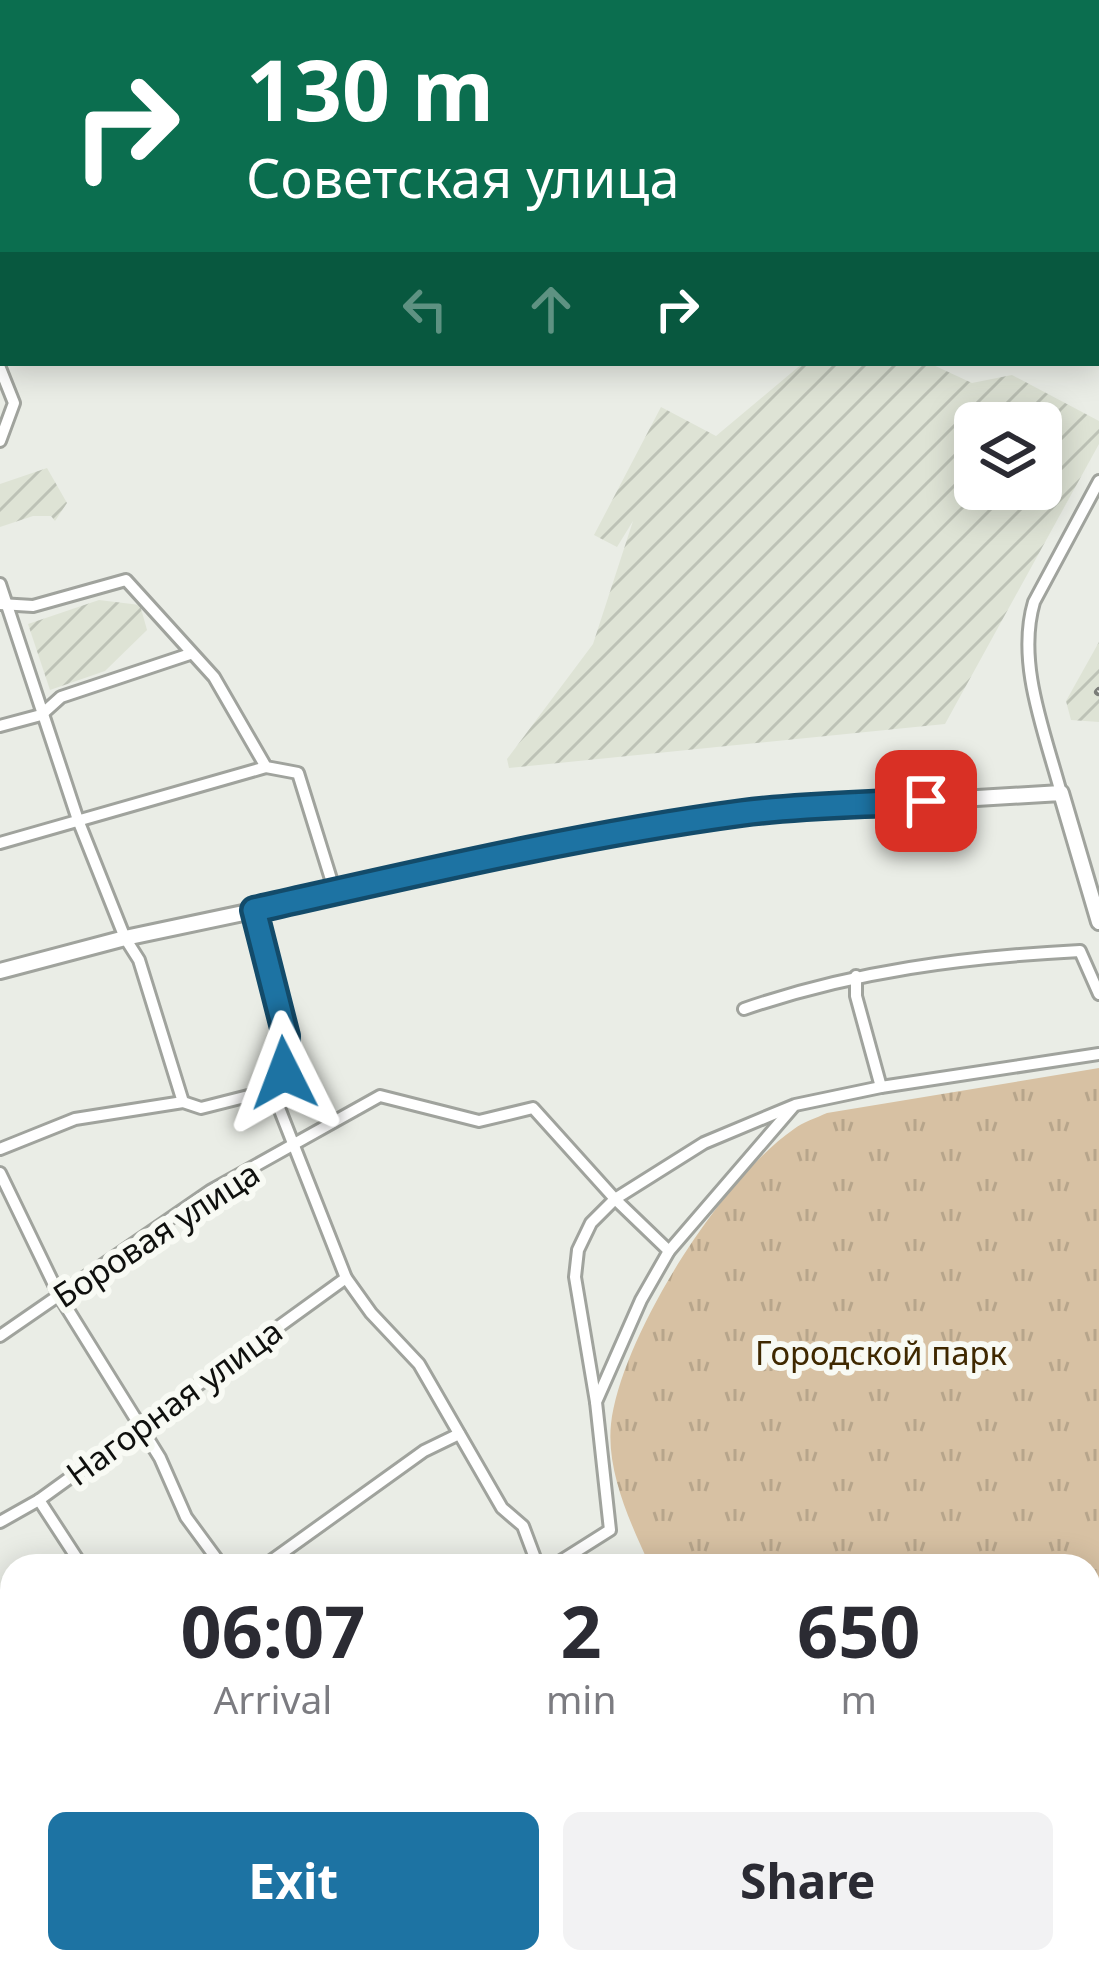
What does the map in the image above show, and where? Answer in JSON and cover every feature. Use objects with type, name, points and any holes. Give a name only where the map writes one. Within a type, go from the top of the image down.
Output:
[{"type":"street","points":[[0,368],[14,403],[0,441]]},
{"type":"street","points":[[1099,481],[1034,602],[1028,623],[1032,679],[1099,922]]},
{"type":"street","points":[[5,604],[33,606],[126,580],[214,676],[266,767]]},
{"type":"street","points":[[0,584],[78,820],[125,938],[139,960],[183,1102]]},
{"type":"street","points":[[0,726],[41,715],[61,697],[190,654]]},
{"type":"street","points":[[0,843],[266,767],[298,773],[335,892]]},
{"type":"street","points":[[0,971],[335,892],[746,812],[1061,793]]},
{"type":"street","points":[[0,1149],[75,1119],[183,1102],[201,1108],[272,1090],[284,1073],[286,1036],[254,910]]},
{"type":"street","points":[[743,1009],[856,976],[975,957],[1080,952],[1099,994]]},
{"type":"street","points":[[856,976],[856,996],[881,1087]]},
{"type":"street","points":[[573,1554],[610,1530],[596,1402],[575,1277],[578,1250],[591,1223],[615,1199],[704,1143],[795,1105],[1099,1054]]},
{"type":"street","points":[[272,1090],[346,1278],[418,1364],[502,1508],[524,1526],[534,1554]]},
{"type":"street","name":"Боровая улица","points":[[0,1336],[210,1191],[380,1096],[479,1120],[532,1108],[669,1251]]},
{"type":"street","points":[[596,1402],[641,1300],[669,1251],[795,1105]]},
{"type":"street","points":[[0,1173],[60,1297],[160,1458],[186,1517],[213,1554]]},
{"type":"street","name":"Нагорная улица","points":[[0,1522],[39,1500],[346,1278]]},
{"type":"street","points":[[281,1554],[424,1451],[459,1435]]},
{"type":"street","points":[[39,1500],[74,1554]]},
{"type":"shaded area","points":[[799,366],[935,366],[972,383],[1012,375],[1099,421],[1099,444],[945,724],[509,768],[507,759],[593,644],[633,521],[617,547],[594,535],[661,407],[716,436]]},
{"type":"shaded area","points":[[47,468],[67,503],[55,521],[51,516],[33,516],[0,527],[0,484]]},
{"type":"shaded area","points":[[99,600],[140,605],[147,630],[105,671],[50,690],[28,624]]},
{"type":"shaded area","points":[[1099,642],[1099,722],[1071,720],[1066,701]]},
{"type":"green space","name":"Городской парк","points":[[1099,1068],[1099,1554],[645,1554],[622,1497],[610,1442],[619,1388],[634,1348],[679,1263],[736,1184],[794,1129],[827,1113]]},
{"type":"route","points":[[284,1073],[286,1036],[254,910],[622,832],[746,812],[926,801]]}]
